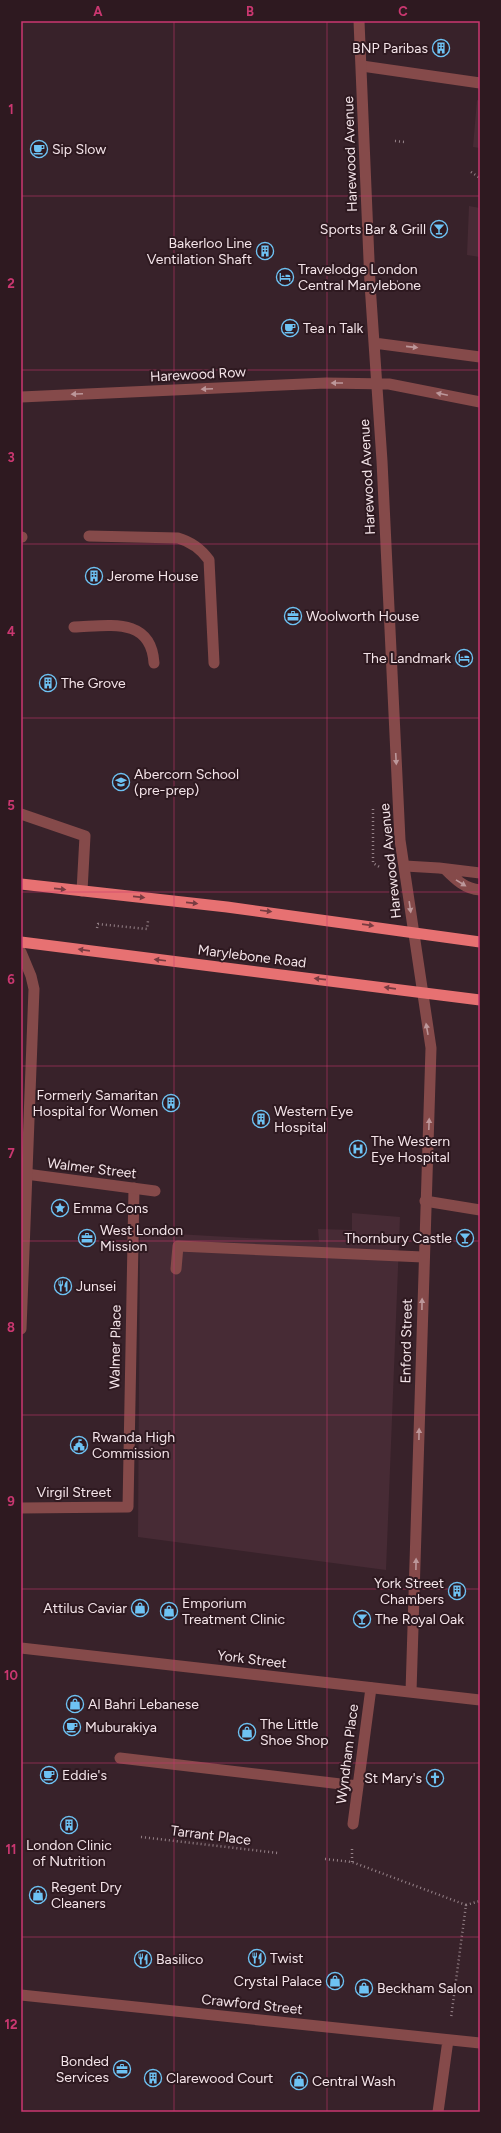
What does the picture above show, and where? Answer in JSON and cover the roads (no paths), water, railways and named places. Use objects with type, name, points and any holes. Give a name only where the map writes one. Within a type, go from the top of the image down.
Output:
[{"type":"highway","points":[[21,884],[227,906],[414,931],[480,942]]},
{"type":"highway","name":"Marylebone Road","points":[[21,942],[480,1000]]},
{"type":"street","name":"Harewood Avenue","points":[[359,21],[400,840],[406,866],[421,992]]},
{"type":"street","points":[[362,66],[480,83]]},
{"type":"street","points":[[374,343],[480,357]]},
{"type":"street","name":"Harewood Row","points":[[21,397],[326,383],[376,383],[415,388],[480,402]]},
{"type":"street","points":[[89,536],[178,538],[187,541],[203,552],[209,560],[214,664]]},
{"type":"street","points":[[74,627],[119,626],[138,631],[148,638],[153,649],[154,663]]},
{"type":"street","points":[[21,814],[85,836],[82,891]]},
{"type":"street","points":[[406,866],[480,873]]},
{"type":"street","points":[[445,869],[456,880],[472,890],[480,890]]},
{"type":"street","points":[[21,952],[32,976],[34,989],[24,1141],[26,1174],[21,1329]]},
{"type":"street","name":"Enford Street","points":[[411,1692],[423,1257],[431,1048],[421,992]]},
{"type":"street","name":"Walmer Street","points":[[26,1174],[155,1191]]},
{"type":"street","name":"Walmer Place","points":[[128,1507],[134,1188]]},
{"type":"street","points":[[425,1201],[480,1210]]},
{"type":"street","points":[[176,1269],[178,1246],[423,1257]]},
{"type":"street","name":"Virgil Street","points":[[21,1508],[128,1507]]},
{"type":"street","name":"York Street","points":[[21,1648],[480,1700]]},
{"type":"street","name":"Wyndham Place","points":[[353,1824],[371,1688]]},
{"type":"street","points":[[120,1758],[358,1786]]},
{"type":"street","name":"Crawford Street","points":[[21,1995],[480,2043]]},
{"type":"street","points":[[438,2112],[448,2040]]},
{"type":"place","name":"BNP Paribas","points":[[441,48]]},
{"type":"place","name":"Sip Slow","points":[[39,149]]},
{"type":"place","name":"Sports Bar & Grill","points":[[439,229]]},
{"type":"place","name":"Bakerloo Line Ventilation Shaft","points":[[265,251]]},
{"type":"place","name":"Travelodge London Central Marylebone","points":[[285,277]]},
{"type":"place","name":"Tea n Talk","points":[[290,328]]},
{"type":"place","name":"Jerome House","points":[[94,576]]},
{"type":"place","name":"Woolworth House","points":[[293,616]]},
{"type":"place","name":"The Landmark","points":[[464,658]]},
{"type":"place","name":"The Grove","points":[[48,683]]},
{"type":"place","name":"Abercorn School (pre-prep)","points":[[121,782]]},
{"type":"place","name":"Formerly Samaritan Hospital for Women","points":[[171,1103]]},
{"type":"place","name":"Western Eye Hospital","points":[[261,1119]]},
{"type":"place","name":"The Western Eye Hospital","points":[[358,1149]]},
{"type":"place","name":"Emma Cons","points":[[60,1208]]},
{"type":"place","name":"West London Mission","points":[[87,1238]]},
{"type":"place","name":"Thornbury Castle","points":[[465,1238]]},
{"type":"place","name":"Junsei","points":[[63,1286]]},
{"type":"place","name":"Rwanda High Commission","points":[[79,1445]]},
{"type":"place","name":"York Street Chambers","points":[[457,1591]]},
{"type":"place","name":"Attilus Caviar","points":[[140,1608]]},
{"type":"place","name":"Emporium Treatment Clinic","points":[[169,1611]]},
{"type":"place","name":"The Royal Oak","points":[[362,1619]]},
{"type":"place","name":"Al Bahri Lebanese","points":[[75,1704]]},
{"type":"place","name":"Muburakiya","points":[[72,1727]]},
{"type":"place","name":"The Little Shoe Shop","points":[[247,1732]]},
{"type":"place","name":"Eddie's","points":[[49,1775]]},
{"type":"place","name":"St Mary's","points":[[435,1778]]},
{"type":"place","name":"London Clinic of Nutrition","points":[[69,1825]]},
{"type":"place","name":"Regent Dry Cleaners","points":[[38,1895]]},
{"type":"place","name":"Twist","points":[[257,1958]]},
{"type":"place","name":"Basilico","points":[[143,1959]]},
{"type":"place","name":"Crystal Palace","points":[[335,1981]]},
{"type":"place","name":"Beckham Salon","points":[[364,1988]]},
{"type":"place","name":"Bonded Services","points":[[122,2069]]},
{"type":"place","name":"Clarewood Court","points":[[153,2078]]},
{"type":"place","name":"Central Wash","points":[[299,2081]]}]
